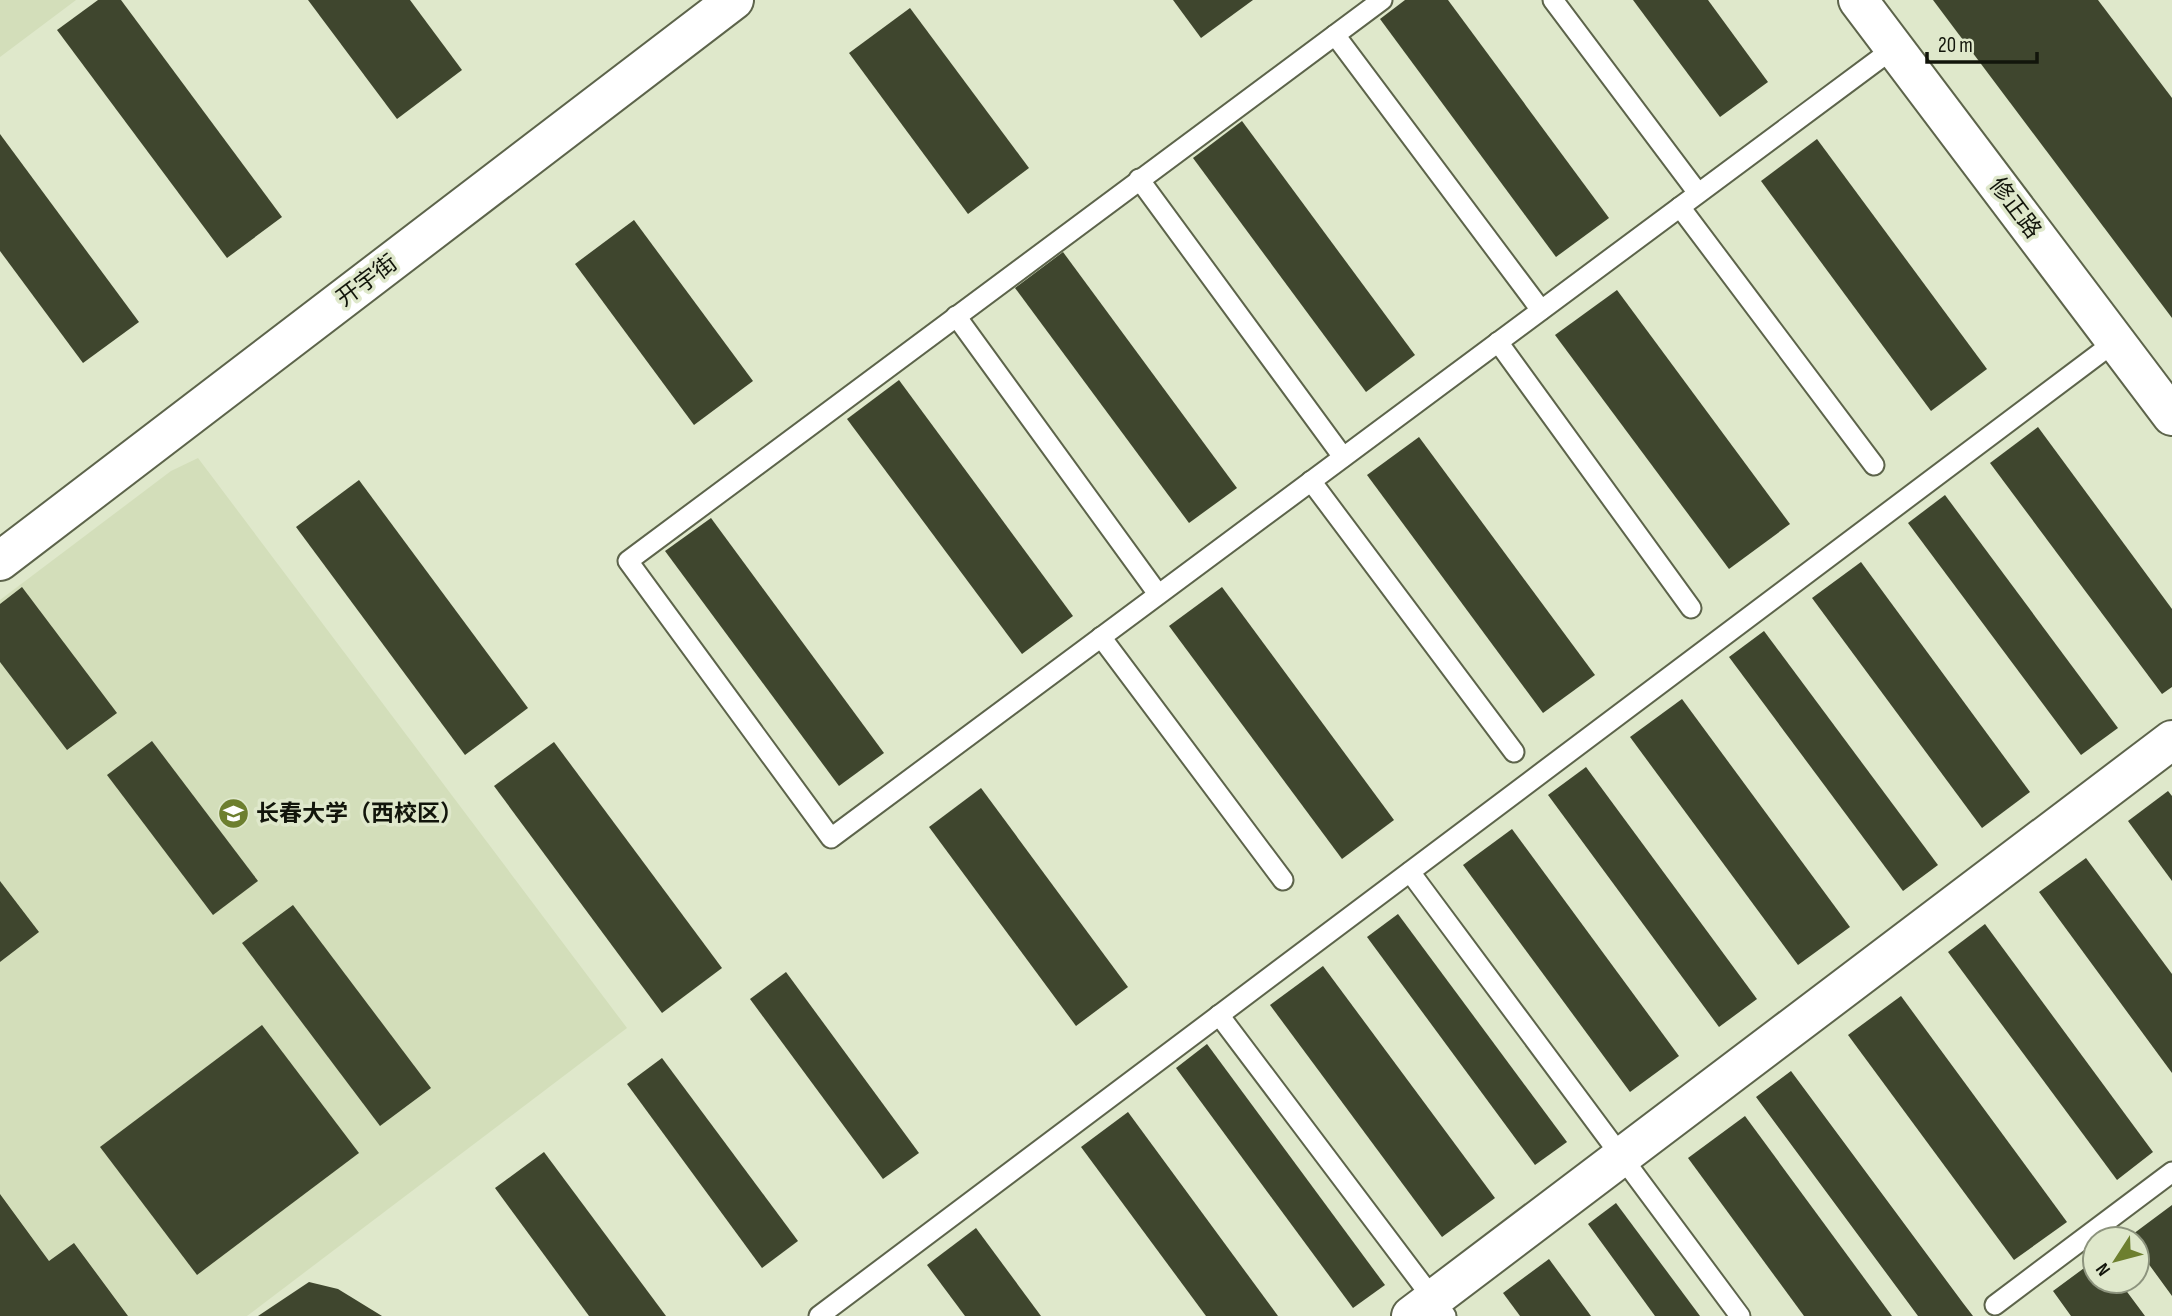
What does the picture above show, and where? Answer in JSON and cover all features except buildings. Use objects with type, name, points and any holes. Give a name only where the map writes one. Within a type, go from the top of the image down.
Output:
[{"type":"street","name":"开宇街","points":[[0,561],[734,0]]},
{"type":"street","name":"修正路","points":[[1858,0],[2172,416]]},
{"type":"street","points":[[1430,1310],[1621,1157],[2172,740]]},
{"type":"lane","points":[[1382,0],[628,561],[831,838],[1894,48]]},
{"type":"lane","points":[[1553,0],[1698,193]]},
{"type":"lane","points":[[1335,35],[1541,310]]},
{"type":"lane","points":[[1139,179],[1343,457]]},
{"type":"lane","points":[[1680,207],[1874,465]]},
{"type":"lane","points":[[956,316],[1158,594]]},
{"type":"lane","points":[[818,1316],[2116,341]]},
{"type":"lane","points":[[1498,342],[1691,608]]},
{"type":"lane","points":[[1311,481],[1514,752]]},
{"type":"lane","points":[[1101,637],[1283,880]]},
{"type":"lane","points":[[1410,872],[1740,1316]]},
{"type":"lane","points":[[1219,1015],[1430,1310]]},
{"type":"lane","points":[[1995,1305],[2172,1172]]},
{"type":"shaded area","points":[[0,0],[76,0],[0,57]]},
{"type":"shaded area","name":"长春大学（西校区）","points":[[198,458],[627,1028],[247,1316],[0,1316],[0,600],[171,471]]},
{"type":"place","name":"长春大学（西校区）","points":[[233,814]]}]
